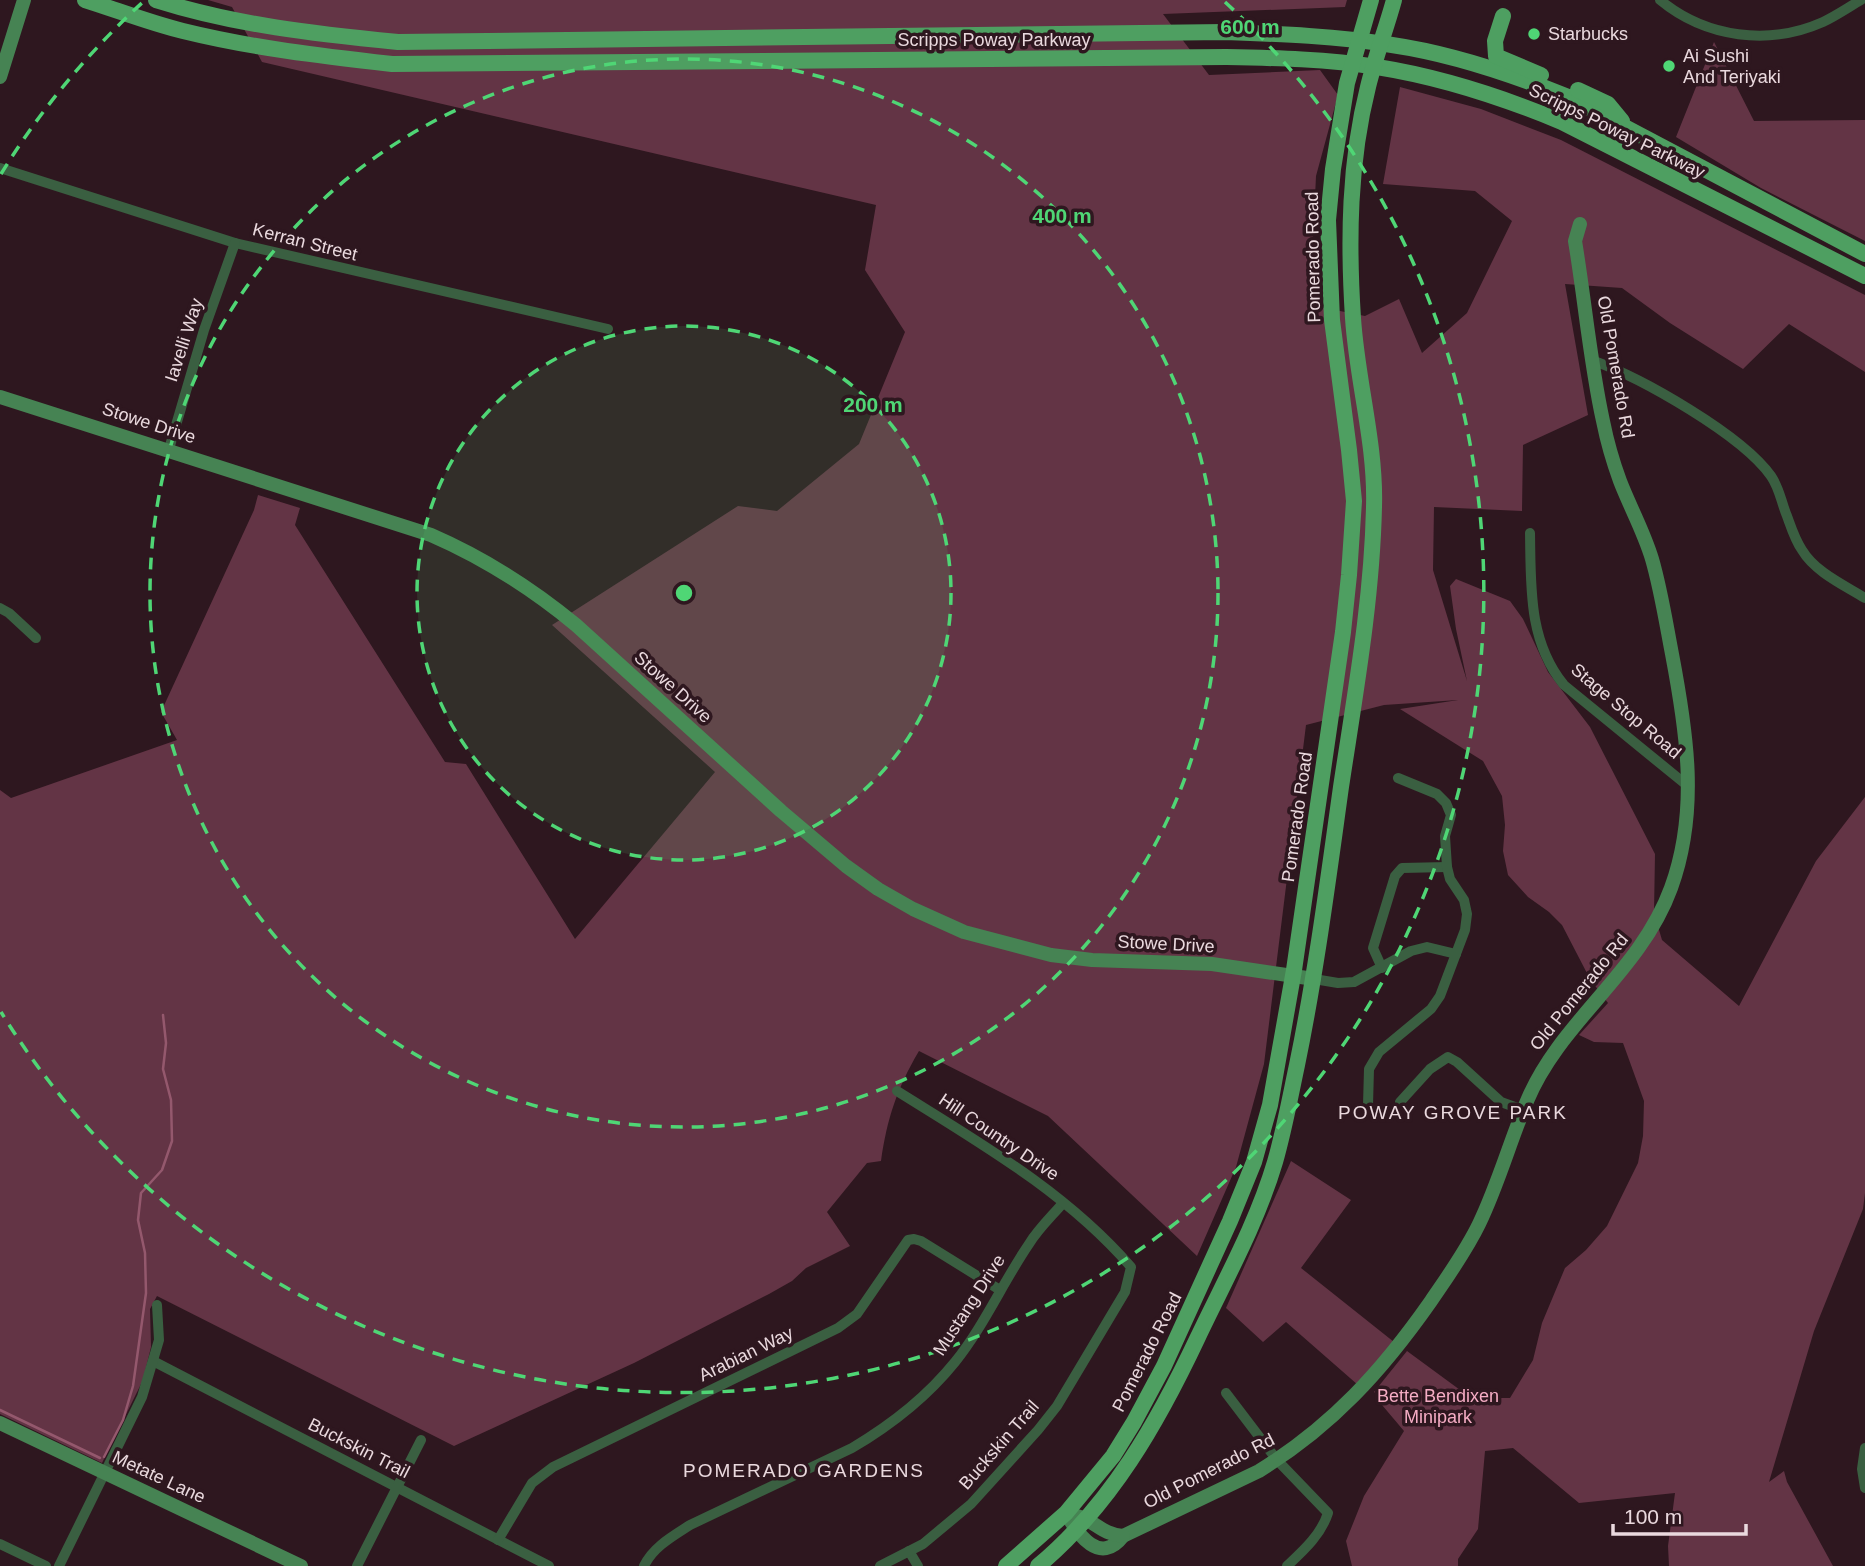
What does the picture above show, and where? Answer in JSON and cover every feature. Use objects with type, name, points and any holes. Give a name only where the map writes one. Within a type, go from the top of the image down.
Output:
[{"type":"main road","name":"Scripps Poway Parkway","points":[[85,0],[179,30],[239,44],[290,53],[392,64],[1226,57],[1374,66],[1468,88],[1524,106],[1562,122],[1865,276]]},
{"type":"main road","name":"Scripps Poway Parkway","points":[[156,0],[246,23],[293,31],[398,41],[1225,32],[1293,34],[1381,43],[1464,61],[1534,83],[1625,125],[1865,254]]},
{"type":"main road","name":"Pomerado Road","points":[[1006,1566],[1066,1513],[1113,1456],[1134,1422],[1164,1366],[1230,1221],[1254,1162],[1270,1105],[1293,976],[1343,632],[1353,488],[1332,320],[1328,220],[1347,83],[1371,0]]},
{"type":"main road","points":[[1038,1566],[1081,1525],[1125,1471],[1146,1439],[1180,1376],[1249,1230],[1274,1164],[1314,979],[1362,648],[1373,540],[1374,501],[1371,449],[1353,320],[1350,220],[1367,88],[1394,0]]},
{"type":"main road","points":[[1503,16],[1495,41],[1496,56],[1608,104],[1625,125]]},
{"type":"street","points":[[0,78],[24,0]]},
{"type":"street","points":[[1660,0],[1682,15],[1704,25],[1743,36],[1788,33],[1824,22],[1861,0]]},
{"type":"street","name":"Kerran Street","points":[[0,168],[235,243],[608,328]]},
{"type":"street","name":"Old Pomerado Rd","points":[[1081,1525],[1109,1535],[1122,1536],[1259,1471],[1311,1436],[1352,1400],[1378,1372],[1410,1332],[1480,1223],[1523,1110],[1545,1063],[1633,957],[1656,921],[1670,890],[1683,849],[1688,818],[1689,761],[1661,595],[1651,556],[1615,466],[1603,421],[1575,242],[1580,224]]},
{"type":"street","name":"Iavelli Way","points":[[169,449],[204,330],[235,243]]},
{"type":"street","points":[[1594,361],[1644,384],[1732,438],[1769,473],[1778,486],[1801,550],[1810,561],[1865,598]]},
{"type":"street","name":"Stowe Drive","points":[[0,397],[431,535],[491,565],[525,586],[576,625],[781,811],[846,866],[913,909],[964,932],[1051,955],[1092,960],[1212,964],[1314,979]]},
{"type":"street","name":"Stage Stop Road","points":[[1530,533],[1537,634],[1552,669],[1564,685],[1689,788]]},
{"type":"street","points":[[0,608],[36,638]]},
{"type":"street","points":[[1368,1105],[1369,1069],[1378,1052],[1431,1009],[1440,996],[1465,930],[1464,900],[1450,879],[1447,867],[1445,836],[1451,815],[1446,803],[1437,794],[1398,778]]},
{"type":"street","points":[[1382,968],[1373,948],[1395,876],[1402,868],[1447,867]]},
{"type":"street","points":[[1314,979],[1338,983],[1354,982],[1411,951],[1427,947],[1456,954]]},
{"type":"street","points":[[1400,1102],[1430,1069],[1448,1057],[1501,1102],[1523,1110]]},
{"type":"street","name":"Hill Country Drive","points":[[897,1091],[1025,1172],[1121,1256],[1131,1267],[1130,1278]]},
{"type":"street","name":"Mustang Drive","points":[[644,1566],[647,1559],[666,1540],[690,1525],[852,1448],[920,1399],[954,1363],[971,1340],[1031,1240],[1063,1203]]},
{"type":"street","name":"Arabian Way","points":[[498,1540],[532,1483],[553,1467],[838,1328],[857,1314],[908,1240],[914,1238],[921,1241],[1000,1290]]},
{"type":"street","name":"Buckskin Trail","points":[[880,1566],[923,1544],[971,1504],[1038,1430],[1057,1406],[1125,1292],[1130,1278]]},
{"type":"street","points":[[59,1566],[142,1397],[159,1340],[157,1304]]},
{"type":"street","name":"Buckskin Trail","points":[[153,1361],[549,1566]]},
{"type":"street","points":[[1226,1392],[1277,1460],[1328,1513],[1308,1546],[1287,1566]]},
{"type":"street","name":"Metate Lane","points":[[0,1423],[301,1566]]},
{"type":"street","points":[[357,1566],[421,1440]]},
{"type":"street","points":[[1865,1448],[1862,1469],[1865,1488]]},
{"type":"street","points":[[1066,1513],[1081,1525]]},
{"type":"street","points":[[0,1544],[46,1566]]},
{"type":"street","points":[[909,1551],[918,1566]]},
{"type":"green space","name":"Bette Bendixen Minipark","points":[[208,0],[1347,0],[1345,7],[1163,14],[1209,75],[1320,70],[1338,95],[1316,176],[1310,305],[1365,316],[1399,299],[1422,353],[1467,313],[1512,221],[1475,191],[1383,184],[1400,87],[1481,109],[1561,140],[1865,295],[1865,372],[1789,324],[1743,369],[1670,323],[1622,288],[1565,284],[1588,415],[1523,445],[1522,511],[1434,507],[1433,570],[1467,681],[1450,586],[1456,579],[1510,601],[1523,619],[1548,672],[1590,727],[1655,854],[1654,913],[1662,940],[1739,1006],[1816,861],[1865,797],[1863,1209],[1814,1331],[1769,1482],[1784,1471],[1787,1482],[1833,1566],[1669,1566],[1668,1546],[1675,1493],[1579,1503],[1513,1448],[1485,1451],[1478,1529],[1458,1559],[1458,1566],[1352,1566],[1346,1541],[1364,1496],[1404,1431],[1382,1405],[1385,1400],[1374,1392],[1407,1351],[1471,1398],[1510,1398],[1533,1360],[1542,1323],[1565,1268],[1586,1250],[1607,1226],[1638,1163],[1643,1136],[1644,1101],[1623,1043],[1594,1042],[1579,1035],[1608,1003],[1590,979],[1562,925],[1528,897],[1508,875],[1503,851],[1505,825],[1502,796],[1483,761],[1400,709],[1458,700],[1384,705],[1306,725],[1264,1064],[1236,1167],[1197,1256],[1048,1116],[919,1051],[894,1104],[881,1161],[867,1163],[827,1212],[850,1246],[806,1268],[792,1281],[769,1294],[634,1363],[454,1446],[157,1296],[150,1309],[151,1347],[143,1380],[102,1463],[0,1414],[0,790],[11,798],[177,740],[161,712],[254,510],[258,495],[300,508],[295,525],[445,762],[466,764],[575,939],[715,772],[552,625],[738,506],[777,511],[859,444],[905,332],[865,270],[876,205],[262,62],[232,7]]},
{"type":"green space","points":[[1714,42],[1754,121],[1865,120],[1865,241],[1761,188],[1676,137]]},
{"type":"green space","points":[[1291,1161],[1351,1200],[1301,1268],[1394,1342],[1358,1385],[1286,1322],[1263,1342],[1226,1308]]},
{"type":"waterway","points":[[104,1457],[123,1420],[133,1386],[146,1293],[145,1253],[138,1220],[141,1193],[162,1170],[172,1141],[171,1100],[163,1069],[166,1043],[163,1015]]},
{"type":"waterway","points":[[0,1410],[100,1458]]},
{"type":"place","name":"Starbucks","points":[[1534,34]]},
{"type":"place","name":"Ai Sushi And Teriyaki","points":[[1669,66]]},
{"type":"district","name":"POWAY GROVE PARK","points":[[1453,1112]]},
{"type":"district","name":"POMERADO GARDENS","points":[[804,1470]]}]
